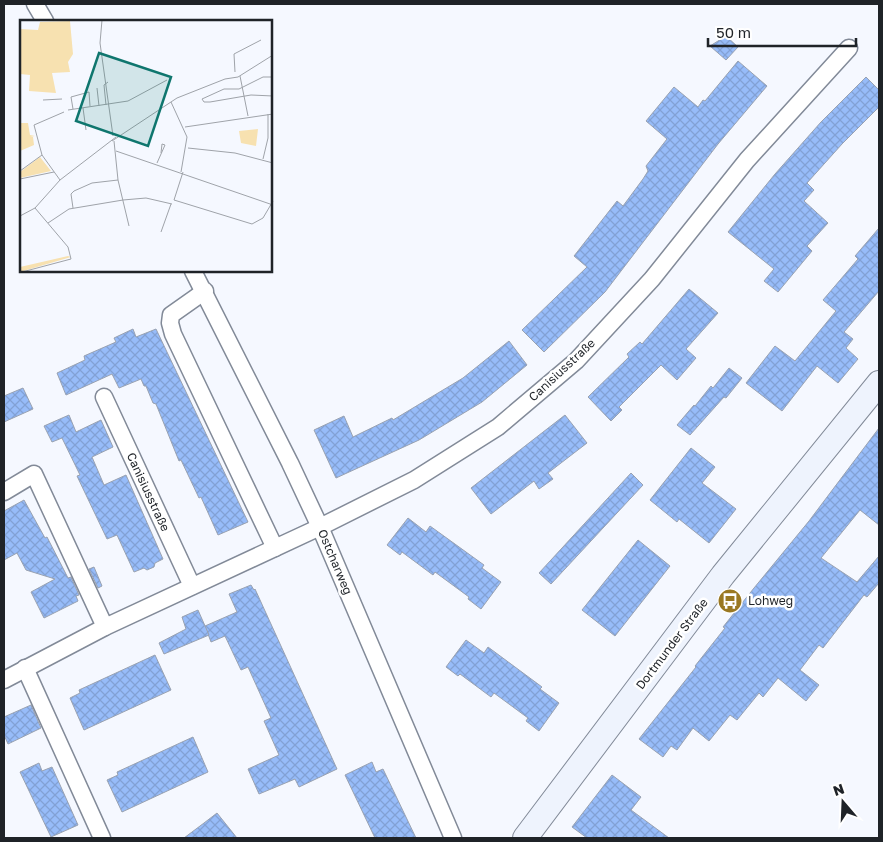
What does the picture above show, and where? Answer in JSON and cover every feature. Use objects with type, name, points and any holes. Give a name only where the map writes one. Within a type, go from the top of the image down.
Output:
[{"type":"main road","name":"Dortmunder Straße","points":[[525,838],[723,575],[879,384]]},
{"type":"street","points":[[35,4],[45,20]]},
{"type":"street","name":"Canisiusstraße","points":[[4,680],[105,627],[320,527],[414,480],[498,427],[576,361],[652,280],[747,160],[849,48]]},
{"type":"street","name":"Ostcharweg","points":[[194,272],[290,463],[320,527],[453,838]]},
{"type":"street","points":[[204,291],[171,315],[170,323],[173,334],[275,548]]},
{"type":"street","name":"Canisiusstraße","points":[[104,397],[192,586]]},
{"type":"street","points":[[6,487],[34,474],[105,627]]},
{"type":"street","points":[[25,668],[102,838]]},
{"type":"building","points":[[726,36],[738,47],[726,60],[710,46]]},
{"type":"building","points":[[738,61],[767,86],[718,144],[605,292],[544,352],[522,330],[587,267],[574,256],[617,201],[623,206],[648,171],[646,166],[667,139],[646,121],[674,87],[698,107]]},
{"type":"building","points":[[866,77],[879,90],[879,107],[807,183],[814,190],[804,201],[828,223],[807,246],[812,251],[778,292],[764,281],[774,269],[728,232],[775,174],[821,122]]},
{"type":"building","points":[[879,228],[879,291],[844,332],[853,339],[846,348],[858,359],[838,383],[817,366],[782,411],[746,383],[775,346],[795,361],[836,311],[823,300],[858,259],[855,256]]},
{"type":"building","points":[[689,289],[718,313],[686,349],[696,358],[677,380],[661,365],[619,407],[622,410],[611,421],[588,397],[629,357],[627,354],[640,342],[642,344]]},
{"type":"building","points":[[133,329],[136,337],[156,329],[248,522],[218,535],[201,497],[199,498],[181,460],[179,461],[156,404],[153,403],[141,379],[119,388],[112,374],[66,395],[57,373],[85,360],[84,356],[116,342],[114,338]]},
{"type":"building","points":[[509,341],[527,365],[482,402],[419,440],[336,478],[314,430],[344,416],[353,437],[392,418],[393,420],[463,378]]},
{"type":"building","points":[[729,368],[742,378],[726,398],[724,397],[690,435],[677,425],[711,386],[713,388]]},
{"type":"building","points":[[23,388],[33,409],[4,422],[4,396]]},
{"type":"building","points":[[69,415],[76,432],[101,420],[113,447],[92,457],[104,485],[126,475],[163,559],[155,563],[154,567],[134,572],[117,535],[107,539],[77,476],[80,475],[62,438],[52,442],[44,426]]},
{"type":"building","points":[[565,415],[587,443],[548,473],[553,479],[539,489],[534,481],[491,514],[471,488]]},
{"type":"building","points":[[879,428],[879,525],[860,510],[821,558],[857,582],[879,556],[879,583],[867,597],[864,595],[823,648],[819,645],[800,670],[819,685],[806,701],[778,678],[763,697],[759,693],[737,720],[730,715],[709,741],[693,728],[677,750],[671,746],[663,757],[639,739],[696,667],[725,628],[723,627],[809,521]]},
{"type":"building","points":[[691,448],[715,467],[702,483],[736,509],[709,543],[679,519],[677,522],[650,500]]},
{"type":"building","points":[[631,473],[643,485],[551,584],[539,573]]},
{"type":"building","points":[[24,500],[45,538],[47,537],[68,578],[71,577],[79,595],[76,596],[78,601],[44,618],[31,592],[55,579],[26,570],[17,553],[4,560],[4,511]]},
{"type":"building","points":[[408,518],[426,532],[430,526],[484,565],[482,568],[501,582],[481,609],[468,599],[469,597],[435,572],[433,575],[402,552],[400,555],[387,545]]},
{"type":"building","points":[[638,540],[670,566],[615,636],[582,610]]},
{"type":"building","points":[[94,567],[102,586],[98,588],[89,569]]},
{"type":"building","points":[[251,585],[255,589],[337,769],[299,787],[295,779],[259,794],[248,769],[279,755],[264,721],[271,718],[248,667],[241,670],[225,636],[211,642],[205,626],[237,612],[229,594]]},
{"type":"building","points":[[198,610],[209,635],[164,654],[159,643],[186,629],[182,617]]},
{"type":"building","points":[[466,640],[484,653],[488,647],[542,687],[540,689],[559,703],[539,731],[526,721],[528,718],[494,693],[491,697],[460,674],[458,676],[446,667]]},
{"type":"building","points":[[155,655],[171,690],[84,730],[70,698],[80,693],[79,690]]},
{"type":"building","points":[[31,705],[41,728],[8,744],[4,735],[4,717]]},
{"type":"building","points":[[193,737],[208,772],[122,812],[107,780],[118,775],[117,772]]},
{"type":"building","points":[[372,762],[376,772],[383,769],[416,838],[375,838],[345,775]]},
{"type":"building","points":[[39,763],[42,771],[52,767],[78,825],[51,837],[20,772]]},
{"type":"building","points":[[612,775],[641,797],[631,810],[669,838],[587,838],[572,827]]},
{"type":"building","points":[[217,813],[237,838],[184,838],[204,823]]},
{"type":"place","name":"Lohweg","points":[[730,601]]}]
